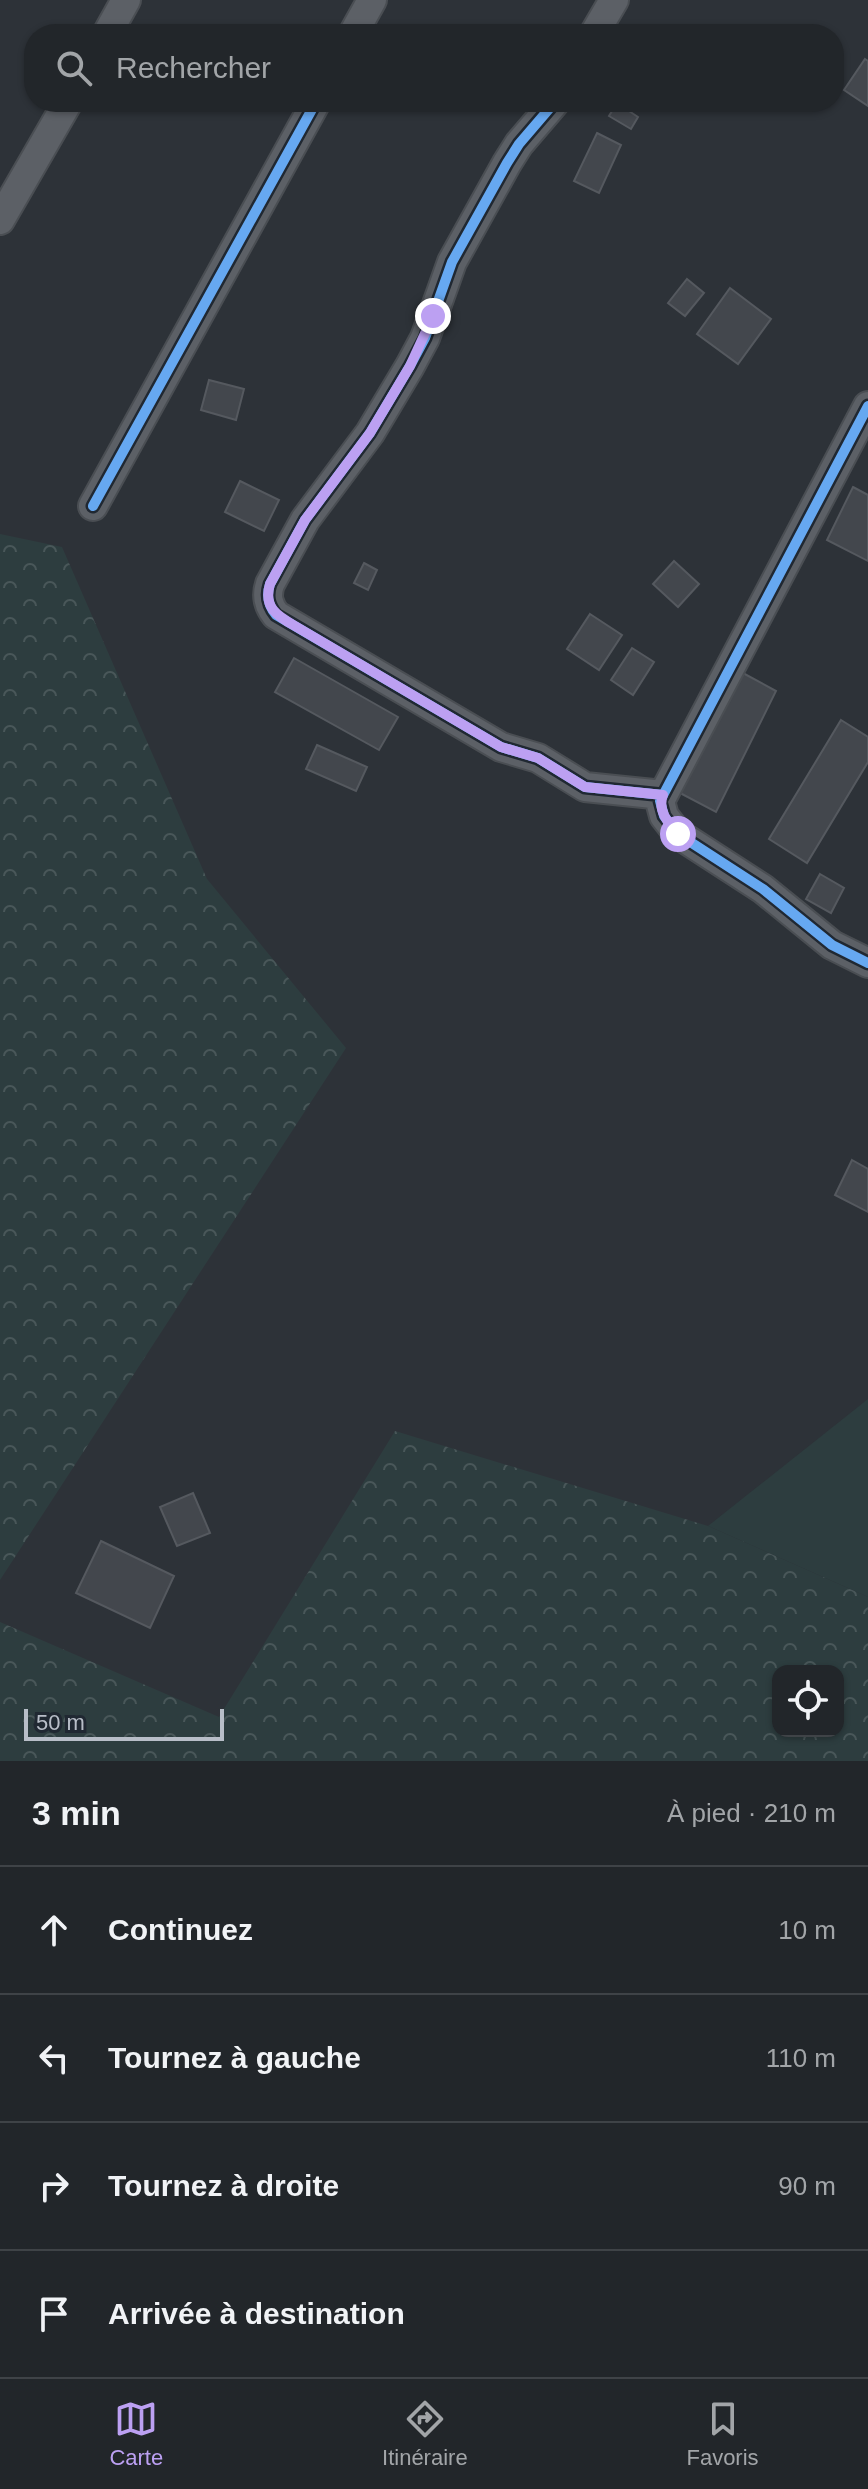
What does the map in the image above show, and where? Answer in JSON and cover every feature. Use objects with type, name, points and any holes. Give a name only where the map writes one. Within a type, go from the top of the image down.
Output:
[{"type":"street","points":[[113,24],[126,0]]},
{"type":"street","points":[[359,24],[372,0]]},
{"type":"street","points":[[600,24],[614,0]]},
{"type":"street","points":[[0,220],[62,112]]},
{"type":"street","points":[[93,506],[310,112]]},
{"type":"street","points":[[546,112],[507,163],[452,262],[425,338],[410,366],[370,433],[305,520],[270,584],[267,596],[276,615],[501,747],[538,758],[585,787],[663,795]]},
{"type":"street","points":[[868,406],[660,801],[664,816],[678,834],[763,889],[832,945],[868,963]]},
{"type":"green space","points":[[0,534],[62,547],[207,879],[346,1048],[0,1580]]},
{"type":"green space","points":[[868,1399],[868,1597],[708,1526]]},
{"type":"green space","points":[[395,1431],[708,1526],[868,1597],[868,1761],[0,1761],[0,1622],[219,1717]]},
{"type":"building","points":[[865,59],[868,61],[868,106],[844,90]]},
{"type":"building","points":[[611,112],[630,112],[638,117],[631,129],[609,116]]},
{"type":"building","points":[[597,133],[621,145],[599,193],[574,181]]},
{"type":"building","points":[[687,279],[704,293],[685,316],[668,303]]},
{"type":"building","points":[[730,288],[771,319],[738,364],[697,334]]},
{"type":"building","points":[[209,380],[244,389],[236,420],[201,410]]},
{"type":"building","points":[[240,481],[279,500],[264,531],[225,512]]},
{"type":"building","points":[[853,487],[868,495],[868,561],[827,540]]},
{"type":"building","points":[[674,561],[699,584],[678,607],[653,584]]},
{"type":"building","points":[[364,563],[377,570],[368,590],[354,583]]},
{"type":"building","points":[[590,614],[622,635],[599,670],[567,649]]},
{"type":"building","points":[[632,648],[654,662],[633,695],[611,680]]},
{"type":"building","points":[[294,658],[398,717],[379,750],[275,692]]},
{"type":"building","points":[[741,672],[776,691],[716,812],[680,793]]},
{"type":"building","points":[[841,720],[868,737],[868,762],[807,863],[769,839]]},
{"type":"building","points":[[317,745],[367,767],[356,791],[306,769]]},
{"type":"building","points":[[820,874],[844,888],[831,913],[806,899]]},
{"type":"building","points":[[852,1160],[868,1169],[868,1212],[835,1195]]},
{"type":"building","points":[[193,1493],[210,1533],[177,1546],[160,1507]]},
{"type":"building","points":[[101,1541],[174,1576],[150,1628],[76,1593]]},
{"type":"cycle path","points":[[93,506],[310,112]]},
{"type":"cycle path","points":[[546,112],[507,163],[452,262],[425,338],[410,366],[370,433],[305,520],[270,584],[268,600],[276,615],[501,747],[538,758],[585,787],[663,795]]},
{"type":"cycle path","points":[[868,406],[660,801],[664,816],[678,834],[763,889],[832,945],[868,963]]},
{"type":"route","points":[[433,316],[410,366],[370,433],[305,520],[270,584],[267,596],[271,609],[276,615],[501,747],[538,758],[585,787],[663,795],[660,801],[664,816],[678,834]]}]
